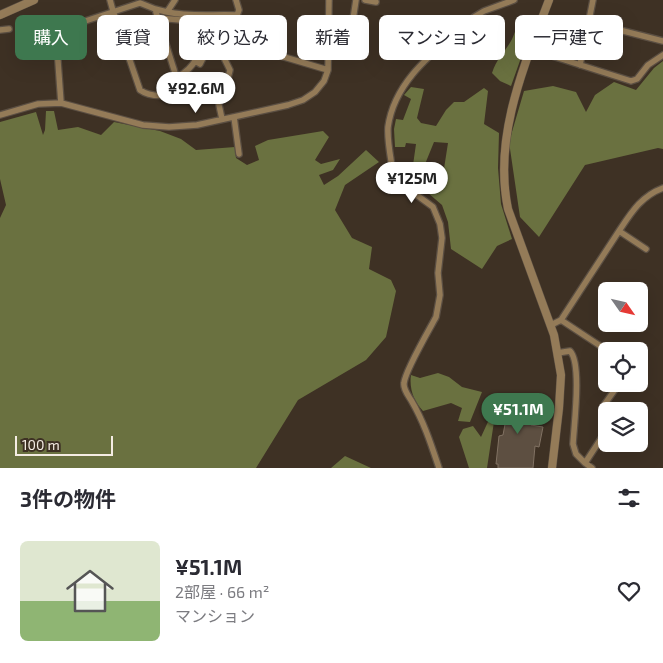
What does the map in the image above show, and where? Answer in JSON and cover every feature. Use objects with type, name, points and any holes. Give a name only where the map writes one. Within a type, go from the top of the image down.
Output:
[{"type":"street","points":[[0,15],[34,0]]},
{"type":"street","points":[[110,0],[140,90],[144,93],[158,96],[181,92],[169,53]]},
{"type":"street","points":[[167,12],[175,0]]},
{"type":"street","points":[[206,15],[237,15],[236,0]]},
{"type":"street","points":[[0,115],[38,104],[61,103],[143,124],[169,127],[197,125],[222,120],[303,100],[315,92],[324,81],[328,70],[329,0]]},
{"type":"street","points":[[354,15],[356,0]]},
{"type":"street","points":[[365,0],[376,2]]},
{"type":"street","points":[[439,468],[428,433],[406,392],[404,382],[436,317],[440,295],[438,273],[442,230],[433,207],[395,179],[388,128],[398,96],[414,71],[474,17],[484,11],[514,0]]},
{"type":"street","points":[[543,15],[549,0]]},
{"type":"street","points":[[590,15],[593,0]]},
{"type":"street","points":[[61,103],[56,34],[58,30],[140,3],[167,12],[190,15]]},
{"type":"street","points":[[155,9],[157,15]]},
{"type":"street","points":[[169,19],[206,20],[210,22],[200,53],[188,70],[177,78]]},
{"type":"street","points":[[0,30],[9,29]]},
{"type":"street","points":[[623,31],[663,41]]},
{"type":"street","points":[[564,60],[631,81],[637,79],[648,66],[663,55]]},
{"type":"street","points":[[287,58],[328,70]]},
{"type":"street","points":[[195,61],[200,64],[202,60]]},
{"type":"street","points":[[225,60],[230,70],[228,78]]},
{"type":"street","points":[[527,60],[505,139],[503,188],[514,228],[550,325],[561,375],[552,468]]},
{"type":"street","points":[[580,65],[581,60]]},
{"type":"street","points":[[219,105],[222,120]]},
{"type":"street","points":[[234,117],[239,154]]},
{"type":"street","points":[[550,325],[561,320],[637,204],[663,188]]},
{"type":"street","points":[[620,231],[646,249]]},
{"type":"street","points":[[561,320],[598,344]]},
{"type":"street","points":[[557,353],[570,351],[574,356],[576,380],[573,444],[576,454],[592,468]]},
{"type":"street","points":[[586,463],[598,444]]},
{"type":"green space","points":[[515,31],[515,60],[520,60],[511,86],[500,81],[492,73],[498,60],[505,60],[505,50]]},
{"type":"green space","points":[[663,61],[663,149],[658,148],[585,165],[539,237],[520,217],[509,142],[524,91],[553,86],[576,92],[586,112],[595,95],[614,82],[636,90],[654,68]]},
{"type":"green space","points":[[411,87],[424,89],[417,118],[421,123],[436,126],[446,110],[454,102],[464,102],[484,88],[488,91],[484,124],[499,133],[498,168],[501,204],[512,239],[497,246],[482,269],[451,249],[448,222],[442,205],[428,193],[443,175],[448,143],[434,142],[421,174],[400,169],[399,164],[413,165],[416,144],[406,143],[405,147],[395,147],[394,129],[396,119],[403,120],[411,99],[404,95]]},
{"type":"green space","points":[[46,111],[54,111],[58,130],[78,127],[101,135],[114,122],[160,131],[181,139],[196,150],[235,147],[236,158],[247,165],[259,160],[255,146],[268,140],[323,131],[329,137],[315,160],[321,164],[340,159],[333,170],[319,175],[324,185],[338,176],[366,150],[379,162],[345,185],[335,210],[352,238],[372,247],[369,269],[391,280],[396,291],[386,337],[366,360],[298,400],[256,468],[0,468],[0,218],[6,205],[0,179],[0,122],[36,112],[43,135]]},
{"type":"green space","points":[[438,373],[449,377],[462,387],[482,392],[470,422],[458,421],[462,408],[451,403],[423,411],[417,404],[413,395],[411,375],[420,378]]},
{"type":"green space","points":[[492,413],[495,415],[487,468],[469,468],[459,437],[463,429],[473,426],[481,437]]},
{"type":"green space","points":[[345,456],[371,468],[331,468]]},
{"type":"building","points":[[504,394],[523,396],[521,420],[533,405],[542,412],[531,425],[543,427],[539,447],[535,446],[533,468],[498,468],[498,464],[496,464],[499,436],[503,435],[506,419],[502,418]]}]
